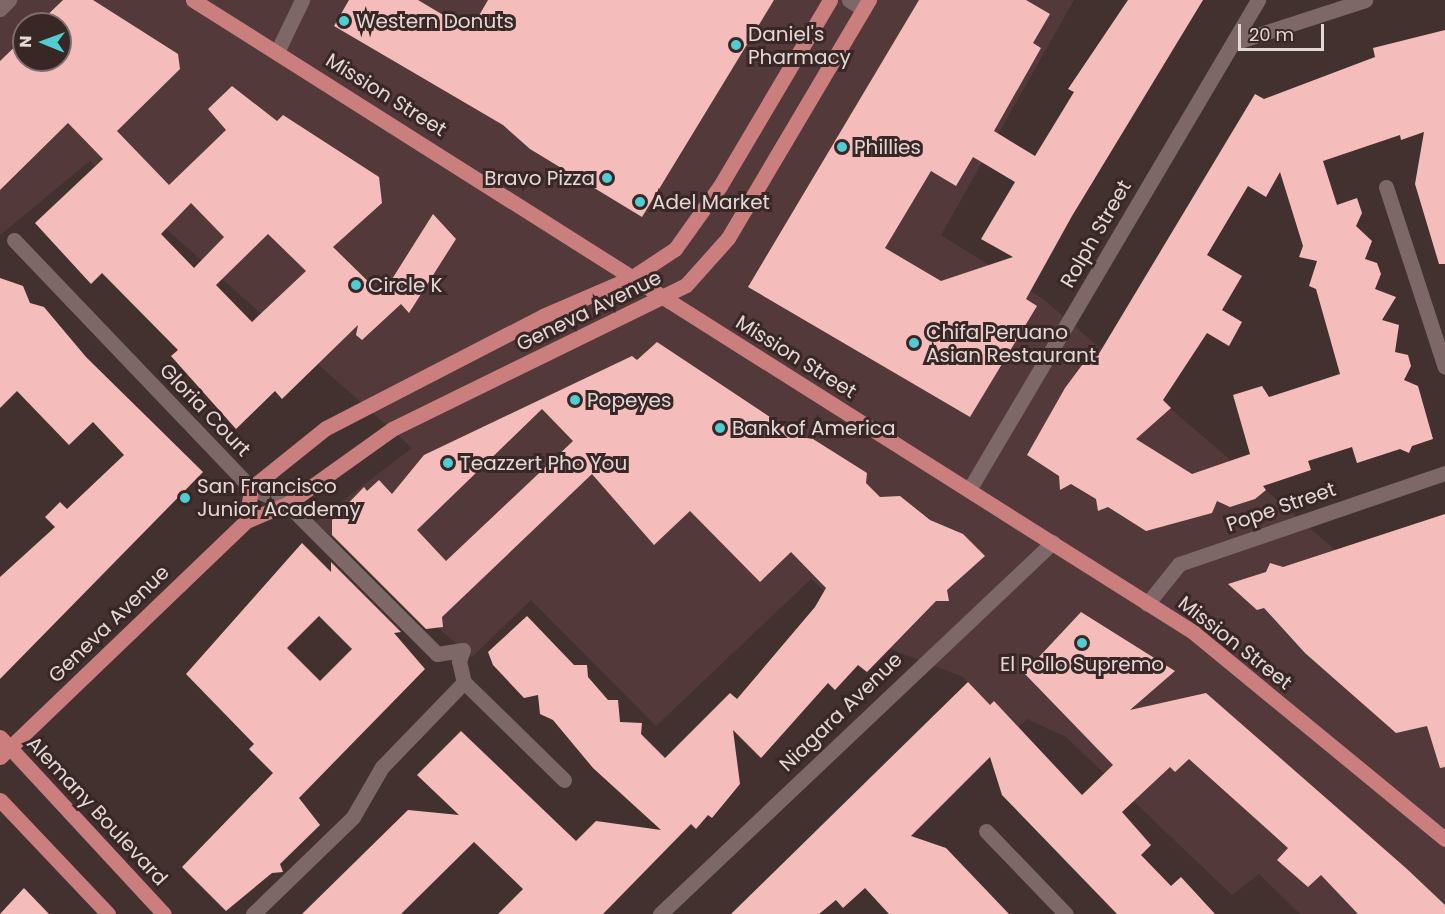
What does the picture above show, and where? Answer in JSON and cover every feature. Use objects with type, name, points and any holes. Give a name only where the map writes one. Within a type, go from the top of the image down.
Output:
[{"type":"main road","name":"Mission Street","points":[[193,0],[1193,632],[1445,839]]},
{"type":"main road","name":"Geneva Avenue","points":[[251,488],[367,403],[631,278],[675,249],[700,217],[830,0]]},
{"type":"main road","name":"Geneva Avenue","points":[[3,747],[246,521],[287,504],[392,429],[666,300],[728,238],[866,4]]},
{"type":"main road","points":[[246,521],[251,488]]},
{"type":"main road","name":"Alemany Boulevard","points":[[3,747],[164,914]]},
{"type":"main road","points":[[0,800],[108,914]]},
{"type":"street","points":[[0,9],[9,0]]},
{"type":"street","points":[[277,52],[302,0]]},
{"type":"street","points":[[849,0],[866,4]]},
{"type":"street","name":"Rolph Street","points":[[969,490],[1258,0]]},
{"type":"street","points":[[1233,43],[1365,0]]},
{"type":"street","points":[[1386,187],[1445,367]]},
{"type":"street","name":"Gloria Court","points":[[14,240],[251,488],[287,504],[437,654],[463,650],[459,661],[464,682]]},
{"type":"street","name":"Pope Street","points":[[1147,604],[1179,564],[1445,473]]},
{"type":"street","name":"Niagara Avenue","points":[[660,914],[1053,542]]},
{"type":"street","points":[[253,914],[353,817],[382,767],[464,682],[564,780]]},
{"type":"street","points":[[986,831],[1066,914]]},
{"type":"shaded area","points":[[0,0],[1074,0],[941,235],[1043,299],[1383,591],[1445,582],[1445,914],[1300,914],[1259,874],[1232,895],[1066,737],[1027,719],[1014,731],[963,677],[888,648],[811,579],[656,726],[531,600],[472,657],[315,522],[412,448],[90,161],[0,235]]},
{"type":"building","points":[[63,0],[93,0],[178,54],[180,69],[117,131],[169,185],[226,130],[208,109],[232,86],[277,121],[283,115],[379,177],[382,203],[333,247],[382,295],[433,214],[456,239],[409,313],[401,304],[362,340],[356,335],[358,325],[282,399],[275,391],[236,429],[171,356],[178,350],[102,273],[91,284],[35,223],[103,159],[68,123],[0,190],[0,61],[12,50],[12,72],[72,72],[72,12],[50,12]],"holes":[[[191,203],[224,237],[194,268],[161,234]],[[268,234],[306,271],[252,322],[216,285]]]},
{"type":"building","points":[[349,0],[418,0],[470,31],[488,0],[774,0],[642,217],[530,149],[503,125],[334,26]]},
{"type":"building","points":[[919,0],[1026,0],[1050,14],[1033,43],[1041,48],[994,131],[1035,156],[1074,92],[1068,89],[1128,0],[1203,0],[1072,216],[1026,299],[1037,306],[970,417],[748,287]],"holes":[[[973,157],[1015,182],[981,239],[1013,257],[941,281],[885,248],[931,171],[956,186]]]},
{"type":"building","points":[[1445,30],[1445,264],[1439,264],[1415,184],[1424,132],[1401,140],[1400,135],[1323,161],[1337,205],[1357,198],[1362,213],[1356,226],[1372,241],[1365,259],[1377,263],[1381,274],[1375,289],[1396,297],[1382,320],[1399,325],[1395,352],[1408,355],[1411,366],[1404,380],[1418,386],[1433,439],[1412,446],[1409,453],[1400,449],[1357,463],[1352,447],[1308,461],[1311,470],[1263,486],[1266,490],[1255,499],[1230,507],[1217,501],[1212,513],[1146,531],[1108,507],[1098,511],[1096,499],[1071,484],[1060,490],[1059,476],[1027,455],[1065,388],[1091,353],[1097,357],[1255,94],[1264,99],[1375,57],[1373,48]],"holes":[[[1280,172],[1303,246],[1299,257],[1317,261],[1309,286],[1316,289],[1340,374],[1269,397],[1262,386],[1233,395],[1250,454],[1192,474],[1136,439],[1171,408],[1163,400],[1207,333],[1229,346],[1242,322],[1222,310],[1242,276],[1207,255],[1248,186],[1266,197]]]},
{"type":"building","points":[[0,278],[23,286],[30,303],[44,307],[86,357],[203,472],[0,679],[0,577],[55,527],[45,517],[60,502],[67,509],[124,455],[93,422],[69,445],[17,391],[0,408]]},
{"type":"building","points":[[657,342],[800,437],[813,439],[867,473],[866,483],[880,497],[900,496],[930,520],[963,534],[985,556],[947,590],[949,601],[936,601],[867,672],[858,665],[835,690],[828,683],[761,758],[733,730],[740,784],[712,818],[708,815],[696,829],[691,824],[603,914],[498,914],[523,889],[474,842],[401,914],[302,914],[408,810],[459,815],[417,775],[461,731],[576,841],[596,821],[661,830],[593,768],[553,720],[540,714],[538,695],[524,698],[493,665],[488,652],[527,616],[574,665],[587,665],[588,677],[608,700],[618,700],[620,722],[642,723],[641,734],[665,758],[730,693],[737,699],[815,607],[826,588],[791,552],[760,582],[690,511],[654,545],[592,474],[442,617],[443,627],[426,629],[332,535],[332,520],[364,487],[367,491],[379,480],[392,494],[424,455],[632,356],[637,360]],"holes":[[[542,409],[573,441],[446,561],[417,530]]]},
{"type":"building","points":[[1445,514],[1445,767],[1440,768],[1427,726],[1396,733],[1305,653],[1264,608],[1257,610],[1228,584],[1266,572],[1270,563],[1283,567]]},
{"type":"building","points":[[302,543],[331,572],[331,562],[401,632],[394,633],[425,669],[299,798],[320,825],[280,864],[283,872],[272,873],[226,911],[182,867],[273,773],[249,749],[254,744],[186,674]],"holes":[[[319,616],[352,649],[320,681],[287,648]]]},
{"type":"building","points":[[1081,612],[1175,671],[1130,710],[1206,693],[1407,869],[1445,905],[1445,914],[1358,914],[1321,875],[1308,887],[1277,860],[1288,848],[1189,759],[1175,772],[1170,767],[1122,812],[1151,845],[1141,855],[1171,886],[1181,877],[1215,914],[1117,914],[1002,795],[990,757],[911,836],[946,848],[1009,914],[889,914],[865,888],[843,908],[836,900],[819,914],[731,914],[968,682],[990,705],[994,701],[1082,795],[1113,765],[1024,673]]},
{"type":"building","points":[[24,888],[49,914],[0,914]]},
{"type":"place","name":"Western Donuts","points":[[344,21]]},
{"type":"place","name":"Daniel's Pharmacy","points":[[736,45]]},
{"type":"place","name":"Phillies","points":[[842,147]]},
{"type":"place","name":"Bravo Pizza","points":[[607,178]]},
{"type":"place","name":"Adel Market","points":[[640,202]]},
{"type":"place","name":"Circle K","points":[[356,285]]},
{"type":"place","name":"Chifa Peruano Asian Restaurant","points":[[914,343]]},
{"type":"place","name":"Popeyes","points":[[575,400]]},
{"type":"place","name":"Bank of America","points":[[720,428]]},
{"type":"place","name":"Teazzert Pho You","points":[[448,463]]},
{"type":"place","name":"San Francisco Junior Academy","points":[[185,498]]},
{"type":"place","name":"El Pollo Supremo","points":[[1082,643]]}]
